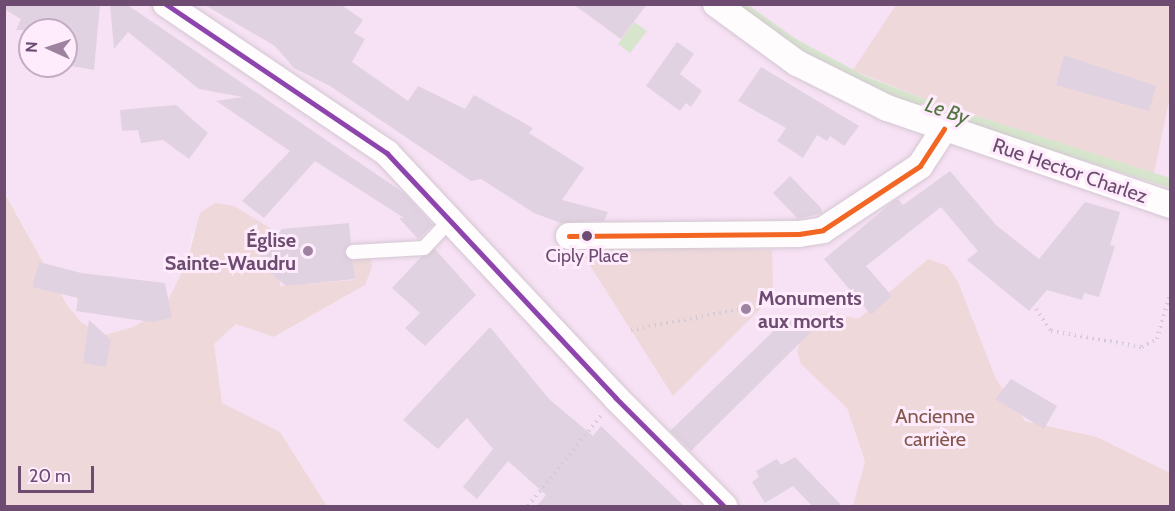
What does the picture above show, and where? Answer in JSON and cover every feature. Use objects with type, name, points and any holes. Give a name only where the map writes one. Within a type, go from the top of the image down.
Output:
[{"type":"street","points":[[166,4],[387,153],[449,222],[616,398],[724,507]]},
{"type":"street","name":"Rue Hector Charlez","points":[[716,4],[797,63],[887,108],[1170,205]]},
{"type":"street","points":[[569,236],[799,234],[823,230],[920,166],[944,129]]},
{"type":"lane","points":[[353,252],[424,248],[449,222]]},
{"type":"path","points":[[1036,309],[1051,331],[1142,347],[1157,339],[1170,294]]},
{"type":"path","points":[[631,330],[741,309]]},
{"type":"path","points":[[528,507],[616,398]]},
{"type":"shaded area","points":[[1092,4],[1170,22],[1170,473],[1097,437],[1025,421],[996,379],[958,282],[928,259],[858,319],[833,313],[801,339],[797,351],[801,364],[847,408],[865,461],[853,506],[327,506],[280,432],[222,403],[214,344],[236,324],[275,337],[365,285],[355,280],[280,286],[261,266],[260,256],[267,246],[192,233],[187,262],[163,310],[133,327],[104,335],[82,323],[67,305],[5,192],[5,5]]},
{"type":"green space","points":[[896,5],[1170,5],[1170,96],[1154,173],[930,101],[853,70]]},
{"type":"green space","points":[[4,192],[67,305],[82,323],[104,335],[133,327],[163,310],[187,262],[200,213],[215,203],[234,206],[275,231],[277,245],[267,246],[260,256],[261,266],[271,273],[279,272],[280,286],[354,280],[354,257],[370,256],[372,267],[365,285],[274,337],[236,324],[214,344],[222,403],[280,432],[327,506],[5,506]]},
{"type":"green space","points":[[577,245],[772,250],[773,296],[673,396]]},
{"type":"green space","name":"Ancienne carrière","points":[[928,259],[947,266],[958,282],[996,379],[1025,421],[1097,437],[1170,473],[1170,506],[853,506],[865,461],[847,408],[801,364],[797,351],[810,316],[833,313],[858,319]]},
{"type":"water","name":"Le By","points":[[731,5],[748,5],[796,39],[865,76],[930,101],[1170,178],[1170,188],[926,110],[861,86],[823,67]]},
{"type":"water","points":[[634,22],[647,31],[630,53],[618,44]]},
{"type":"building","points":[[4,4],[100,4],[94,70],[78,67],[78,18],[19,18],[4,9]]},
{"type":"building","points":[[110,4],[126,4],[404,193],[433,225],[418,239],[399,218],[404,218],[315,161],[264,218],[242,201],[290,151],[216,101],[243,97],[199,89],[128,32],[114,49]]},
{"type":"building","points":[[203,4],[340,4],[363,20],[354,33],[365,39],[352,62],[408,101],[418,86],[465,109],[474,95],[533,128],[529,133],[584,168],[562,200],[608,212],[604,221],[561,223],[534,213],[481,179],[471,181],[330,86],[294,68],[275,46]]},
{"type":"building","points":[[573,4],[647,4],[621,39]]},
{"type":"building","points":[[677,42],[694,54],[680,74],[702,91],[691,107],[686,103],[680,111],[646,86]]},
{"type":"building","points":[[1064,55],[1156,86],[1149,111],[1056,85]]},
{"type":"building","points":[[761,67],[859,126],[844,146],[830,136],[827,141],[817,135],[803,158],[777,141],[786,128],[738,101]]},
{"type":"building","points":[[176,105],[208,133],[189,159],[163,140],[141,143],[138,130],[122,131],[120,110]]},
{"type":"building","points":[[950,171],[996,225],[1039,259],[1085,202],[1120,212],[1110,245],[1115,246],[1099,297],[1084,293],[1082,300],[1047,290],[1029,311],[967,260],[978,251],[941,207],[866,266],[892,296],[871,315],[824,259],[894,201],[898,199],[903,205]]},
{"type":"building","points":[[790,176],[821,208],[822,213],[798,219],[773,193]]},
{"type":"building","name":"Église Sainte-Waudru","points":[[349,223],[351,243],[344,253],[353,261],[355,279],[286,286],[262,266],[260,256],[282,229]]},
{"type":"building","points":[[435,249],[476,295],[425,346],[405,328],[420,313],[392,288],[421,257]]},
{"type":"building","points":[[39,262],[81,273],[165,283],[172,318],[151,322],[76,311],[78,298],[32,287]]},
{"type":"building","points":[[790,315],[818,325],[691,451],[670,431]]},
{"type":"building","points":[[89,320],[111,340],[106,367],[83,363]]},
{"type":"building","points":[[490,327],[549,399],[593,436],[601,426],[685,507],[536,507],[546,495],[508,461],[477,499],[463,487],[493,449],[467,418],[438,449],[403,420]]},
{"type":"building","points":[[1011,379],[1057,406],[1044,429],[995,399]]},
{"type":"building","points":[[795,457],[843,507],[813,507],[793,486],[765,503],[752,482],[759,477],[756,471],[777,459],[781,465]]},
{"type":"transit line","points":[[166,4],[387,153],[616,398],[724,506]]},
{"type":"transit line","points":[[569,236],[799,234],[823,230],[920,166],[944,129]]},
{"type":"place","name":"Ciply Place","points":[[587,236]]},
{"type":"place","name":"Église Sainte-Waudru","points":[[308,251]]},
{"type":"place","name":"Monuments aux morts","points":[[746,309]]}]
